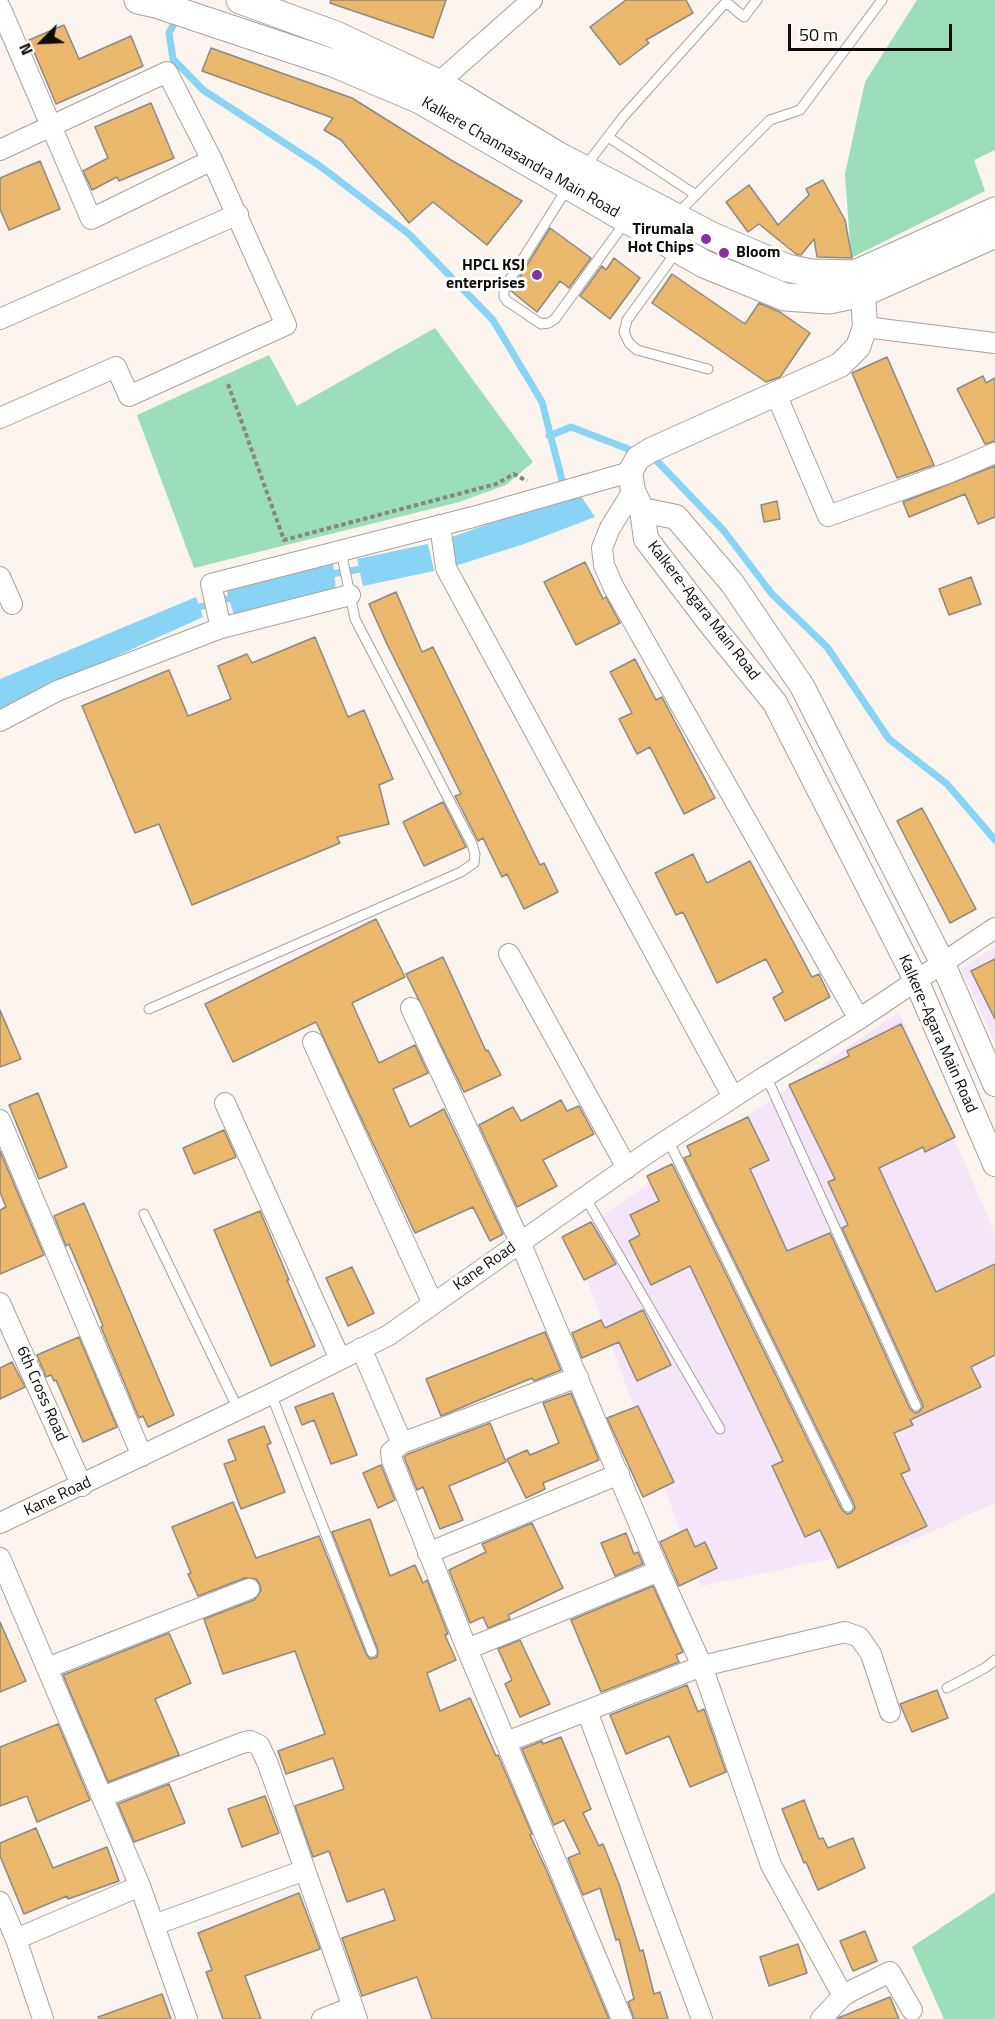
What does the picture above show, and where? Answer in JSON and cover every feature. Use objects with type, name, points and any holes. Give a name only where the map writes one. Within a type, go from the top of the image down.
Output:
[{"type":"main road","points":[[240,0],[336,35],[429,91],[556,155],[576,178],[669,231],[712,236],[788,268],[859,284],[995,234]]},
{"type":"main road","name":"Kalkere Channasandra Main Road","points":[[155,3],[333,63],[429,91]]},
{"type":"main road","name":"Kalkere Channasandra Main Road","points":[[576,178],[627,219],[669,231]]},
{"type":"main road","points":[[859,284],[995,211]]},
{"type":"street","points":[[429,91],[532,0]]},
{"type":"street","points":[[0,7],[91,219],[212,160]]},
{"type":"street","points":[[0,150],[167,72],[238,214],[286,325],[129,396],[116,367],[0,418]]},
{"type":"street","points":[[0,319],[238,214]]},
{"type":"street","points":[[221,628],[211,584],[441,534],[551,494],[639,476],[776,394],[840,365],[858,347],[865,327],[859,284]]},
{"type":"street","points":[[865,327],[995,343]]},
{"type":"street","points":[[776,394],[828,516],[995,453]]},
{"type":"street","points":[[639,476],[610,528],[602,548],[604,565],[613,586],[859,1019]]},
{"type":"street","name":"Kalkere-Agara Main Road","points":[[639,476],[732,583],[802,686],[943,964],[995,1084]]},
{"type":"street","name":"Kalkere-Agara Main Road","points":[[639,476],[646,539],[775,703],[916,980],[995,1164]]},
{"type":"street","points":[[441,534],[446,568],[734,1097]]},
{"type":"street","points":[[0,577],[12,603]]},
{"type":"street","points":[[0,722],[57,691],[221,628],[351,595]]},
{"type":"street","name":"Kane Road","points":[[0,1524],[389,1335],[668,1140],[859,1019],[995,928]]},
{"type":"street","points":[[509,954],[627,1168]]},
{"type":"street","points":[[411,1008],[520,1242],[659,1571],[702,1666],[771,1865],[843,1996]]},
{"type":"street","points":[[313,1042],[434,1304]]},
{"type":"street","points":[[225,1103],[340,1359]]},
{"type":"street","points":[[0,1120],[142,1456]]},
{"type":"street","name":"6th Cross Road","points":[[0,1303],[82,1485]]},
{"type":"street","points":[[361,1348],[402,1443]]},
{"type":"street","points":[[578,1377],[402,1443],[391,1452],[392,1460],[467,1649],[622,2019]]},
{"type":"street","points":[[428,1553],[619,1474]]},
{"type":"street","points":[[0,1558],[140,1886],[186,2019]]},
{"type":"street","points":[[467,1649],[659,1571]]},
{"type":"street","points":[[47,1668],[249,1589]]},
{"type":"street","points":[[506,1742],[702,1666],[845,1632],[859,1637],[871,1654],[890,1712]]},
{"type":"street","points":[[587,1711],[702,2019]]},
{"type":"street","points":[[102,1797],[242,1743],[250,1742],[259,1745],[268,1764],[355,2013],[322,2019]]},
{"type":"street","points":[[154,1925],[305,1870]]},
{"type":"street","points":[[16,1939],[140,1886]]},
{"type":"street","points":[[0,1902],[16,1939],[43,2019]]},
{"type":"street","points":[[821,2019],[843,1996],[890,1972],[912,2010]]},
{"type":"lane","points":[[627,219],[555,319],[549,323],[541,324],[504,297],[504,289],[576,178],[622,117],[726,2],[744,17],[756,0]]},
{"type":"lane","points":[[708,369],[637,350],[629,343],[624,332],[627,320],[669,231],[696,195],[770,120],[800,110],[882,0]]},
{"type":"lane","points":[[608,137],[696,195]]},
{"type":"lane","points":[[149,1009],[461,872],[474,863],[475,854],[472,844],[355,620],[343,556]]},
{"type":"lane","points":[[766,1076],[916,1406]]},
{"type":"lane","points":[[668,1140],[848,1507]]},
{"type":"lane","points":[[585,1197],[720,1429]]},
{"type":"lane","points":[[144,1214],[238,1409]]},
{"type":"lane","points":[[271,1394],[372,1652]]},
{"type":"lane","points":[[947,1688],[985,1668],[995,1659]]},
{"type":"path","points":[[228,384],[284,540],[496,484],[514,474],[551,494]]},
{"type":"shaded area","points":[[995,947],[995,1043],[961,968]]},
{"type":"shaded area","points":[[899,1012],[995,1233],[995,1503],[904,1544],[701,1586],[571,1237]]},
{"type":"green space","points":[[917,0],[995,0],[995,150],[974,160],[985,191],[851,258],[845,174],[865,82]]},
{"type":"green space","points":[[435,328],[533,462],[506,485],[459,502],[194,568],[137,415],[269,355],[297,406]]},
{"type":"green space","points":[[995,1892],[995,2019],[944,2019],[912,1947]]},
{"type":"water","points":[[578,492],[595,517],[524,544],[455,566],[449,538]]},
{"type":"water","points":[[428,544],[434,571],[363,586],[357,559]]},
{"type":"water","points":[[333,563],[336,591],[234,615],[226,588]]},
{"type":"water","points":[[196,597],[203,617],[0,709],[0,679]]},
{"type":"building","points":[[331,0],[446,0],[433,38],[330,3]]},
{"type":"building","points":[[626,0],[686,0],[693,13],[646,40],[649,43],[620,65],[590,27]]},
{"type":"building","points":[[64,25],[79,59],[131,36],[143,66],[56,104],[29,40]]},
{"type":"building","points":[[211,48],[352,98],[522,201],[487,245],[433,202],[409,223],[341,140],[324,130],[333,118],[202,71]]},
{"type":"building","points":[[151,103],[174,158],[119,181],[117,177],[92,190],[83,171],[108,158],[95,127]]},
{"type":"building","points":[[40,161],[60,209],[9,230],[0,209],[0,178]]},
{"type":"building","points":[[823,180],[845,220],[852,258],[817,257],[814,239],[801,255],[796,254],[759,224],[748,232],[726,202],[749,185],[778,225],[809,195],[806,189]]},
{"type":"building","points":[[550,228],[591,258],[569,288],[560,281],[537,312],[511,291]]},
{"type":"building","points":[[614,258],[640,278],[610,319],[580,296],[602,266],[606,270]]},
{"type":"building","points":[[672,274],[745,324],[759,303],[780,312],[810,333],[780,377],[766,382],[652,303]]},
{"type":"building","points":[[887,357],[934,465],[897,478],[852,373]]},
{"type":"building","points":[[983,376],[986,383],[995,378],[995,441],[985,444],[957,389]]},
{"type":"building","points":[[995,466],[995,517],[978,524],[965,494],[909,517],[903,502]]},
{"type":"building","points":[[777,501],[780,519],[764,522],[761,505]]},
{"type":"building","points":[[585,562],[603,599],[606,597],[620,623],[576,645],[544,582]]},
{"type":"building","points":[[971,577],[981,604],[949,615],[939,589]]},
{"type":"building","points":[[396,592],[422,652],[433,647],[540,865],[544,863],[558,892],[524,909],[507,874],[502,877],[483,838],[478,841],[455,796],[461,794],[369,604]]},
{"type":"building","points":[[315,637],[348,717],[364,710],[393,779],[379,785],[389,824],[337,837],[340,843],[192,905],[159,824],[135,833],[82,706],[169,670],[188,716],[231,699],[218,666],[247,654],[252,663]]},
{"type":"building","points":[[635,659],[656,700],[662,697],[715,798],[684,814],[650,747],[637,754],[619,719],[632,713],[610,672]]},
{"type":"building","points":[[443,802],[466,847],[424,866],[403,822]]},
{"type":"building","points":[[922,808],[976,909],[950,923],[897,821]]},
{"type":"building","points":[[693,854],[707,883],[750,861],[812,977],[819,974],[830,997],[785,1021],[773,998],[783,992],[766,959],[717,983],[683,912],[676,915],[655,873]]},
{"type":"building","points":[[376,919],[405,977],[352,1003],[379,1063],[415,1045],[428,1073],[393,1089],[410,1127],[444,1109],[503,1234],[490,1241],[473,1207],[415,1233],[316,1022],[233,1062],[205,1004]]},
{"type":"building","points":[[443,957],[486,1051],[488,1050],[501,1075],[464,1092],[406,974]]},
{"type":"building","points":[[995,959],[995,1019],[971,971]]},
{"type":"building","points":[[0,1010],[21,1059],[0,1067]]},
{"type":"building","points":[[901,1024],[955,1137],[925,1152],[923,1147],[879,1168],[936,1292],[995,1264],[995,1355],[971,1367],[981,1387],[910,1420],[913,1425],[894,1433],[910,1470],[901,1474],[927,1526],[838,1568],[820,1530],[805,1537],[772,1466],[783,1461],[690,1266],[651,1285],[629,1241],[640,1235],[630,1215],[659,1201],[647,1176],[672,1164],[842,1510],[847,1514],[851,1513],[855,1508],[854,1504],[684,1158],[691,1155],[687,1146],[748,1117],[769,1160],[750,1169],[787,1251],[830,1233],[910,1409],[915,1413],[919,1412],[923,1407],[922,1403],[842,1228],[848,1225],[828,1182],[835,1179],[789,1085],[849,1056],[847,1051]]},
{"type":"building","points":[[38,1093],[67,1167],[39,1179],[9,1105]]},
{"type":"building","points":[[561,1100],[567,1111],[579,1106],[594,1134],[543,1160],[557,1186],[517,1207],[479,1125],[513,1107],[521,1121]]},
{"type":"building","points":[[224,1130],[236,1157],[194,1174],[183,1148]]},
{"type":"building","points":[[0,1151],[44,1255],[0,1274],[0,1210],[6,1207],[0,1192]]},
{"type":"building","points":[[84,1203],[174,1415],[148,1427],[143,1416],[139,1418],[101,1327],[103,1326],[88,1289],[54,1216]]},
{"type":"building","points":[[260,1211],[315,1346],[271,1366],[214,1230]]},
{"type":"building","points":[[591,1222],[616,1264],[584,1280],[562,1237]]},
{"type":"building","points":[[352,1267],[374,1313],[348,1326],[326,1278]]},
{"type":"building","points":[[643,1310],[671,1365],[637,1381],[619,1342],[582,1358],[572,1333],[601,1320],[605,1328]]},
{"type":"building","points":[[545,1332],[561,1370],[534,1381],[532,1378],[441,1416],[426,1379]]},
{"type":"building","points":[[79,1337],[117,1427],[83,1442],[56,1380],[54,1381],[51,1375],[46,1377],[37,1355]]},
{"type":"building","points":[[12,1362],[25,1387],[0,1399],[0,1368]]},
{"type":"building","points":[[333,1393],[357,1455],[331,1464],[314,1420],[302,1425],[295,1407]]},
{"type":"building","points":[[571,1393],[599,1460],[543,1483],[545,1489],[526,1498],[507,1459],[527,1450],[530,1455],[559,1443],[543,1403]]},
{"type":"building","points":[[638,1406],[674,1482],[643,1497],[607,1418]]},
{"type":"building","points":[[490,1423],[506,1462],[449,1486],[463,1520],[440,1529],[423,1487],[417,1490],[404,1457]]},
{"type":"building","points":[[264,1426],[271,1443],[267,1445],[285,1492],[241,1509],[224,1464],[236,1460],[228,1440]]},
{"type":"building","points":[[381,1465],[395,1500],[378,1508],[363,1473]]},
{"type":"building","points":[[233,1502],[256,1558],[319,1536],[370,1659],[377,1657],[378,1650],[332,1532],[370,1519],[390,1576],[415,1565],[423,1583],[427,1580],[448,1634],[445,1635],[456,1660],[427,1673],[440,1711],[470,1698],[496,1756],[498,1755],[609,2019],[432,2019],[417,1977],[362,1996],[342,1938],[395,1920],[384,1889],[347,1902],[329,1851],[313,1857],[295,1806],[344,1789],[333,1758],[286,1774],[278,1751],[325,1734],[295,1651],[223,1674],[204,1619],[254,1600],[261,1591],[260,1585],[256,1579],[245,1578],[198,1596],[172,1527]]},
{"type":"building","points":[[532,1523],[563,1588],[508,1615],[510,1619],[488,1628],[483,1617],[470,1623],[449,1570],[486,1552],[482,1544]]},
{"type":"building","points":[[687,1529],[695,1547],[705,1542],[717,1568],[679,1586],[660,1542]]},
{"type":"building","points":[[626,1533],[634,1554],[638,1552],[643,1564],[615,1576],[601,1543]]},
{"type":"building","points":[[653,1586],[683,1652],[676,1655],[679,1662],[601,1692],[571,1620]]},
{"type":"building","points":[[0,1622],[26,1681],[0,1692]]},
{"type":"building","points":[[169,1633],[191,1683],[155,1699],[179,1755],[108,1782],[63,1675]]},
{"type":"building","points":[[520,1640],[550,1704],[520,1717],[505,1684],[512,1680],[498,1649]]},
{"type":"building","points":[[687,1685],[698,1712],[704,1709],[726,1772],[690,1787],[669,1736],[626,1754],[610,1715]]},
{"type":"building","points":[[937,1690],[948,1718],[912,1732],[900,1704]]},
{"type":"building","points":[[58,1724],[90,1800],[37,1822],[27,1796],[0,1806],[0,1747]]},
{"type":"building","points":[[561,1737],[591,1809],[583,1813],[599,1846],[603,1844],[619,1884],[640,1951],[643,1950],[654,1994],[660,1992],[668,2019],[634,2019],[628,2002],[634,1999],[619,1939],[616,1940],[600,1888],[583,1895],[568,1858],[580,1853],[564,1820],[554,1825],[522,1749]]},
{"type":"building","points":[[169,1784],[185,1823],[134,1842],[118,1804]]},
{"type":"building","points":[[265,1796],[279,1833],[242,1847],[228,1809]]},
{"type":"building","points":[[804,1800],[819,1839],[823,1838],[828,1848],[853,1838],[865,1868],[818,1890],[806,1862],[804,1863],[782,1809]]},
{"type":"building","points":[[36,1828],[53,1868],[107,1847],[119,1881],[68,1899],[67,1896],[24,1914],[0,1856],[0,1843]]},
{"type":"building","points":[[299,1893],[320,1949],[245,1976],[261,2019],[223,2019],[206,1972],[212,1970],[198,1933]]},
{"type":"building","points":[[865,1931],[877,1961],[853,1971],[840,1941]]},
{"type":"building","points":[[798,1944],[807,1973],[769,1986],[760,1957]]},
{"type":"building","points":[[162,1994],[171,2019],[99,2019],[98,2017]]},
{"type":"building","points":[[890,1997],[899,2019],[838,2019],[838,2018]]},
{"type":"waterway","points":[[177,18],[169,33],[173,59],[203,90],[320,166],[409,234],[493,320],[542,402],[564,488]]},
{"type":"waterway","points":[[549,436],[571,427],[636,452]]},
{"type":"waterway","points":[[650,457],[656,460],[724,531],[772,594],[827,647],[889,739],[947,784],[995,840]]},
{"type":"waterway","points":[[326,575],[366,568]]},
{"type":"waterway","points":[[193,609],[237,596]]},
{"type":"place","name":"Tirumala Hot Chips","points":[[706,239]]},
{"type":"place","name":"Bloom","points":[[724,253]]},
{"type":"place","name":"HPCL KSJ enterprises","points":[[537,275]]}]
